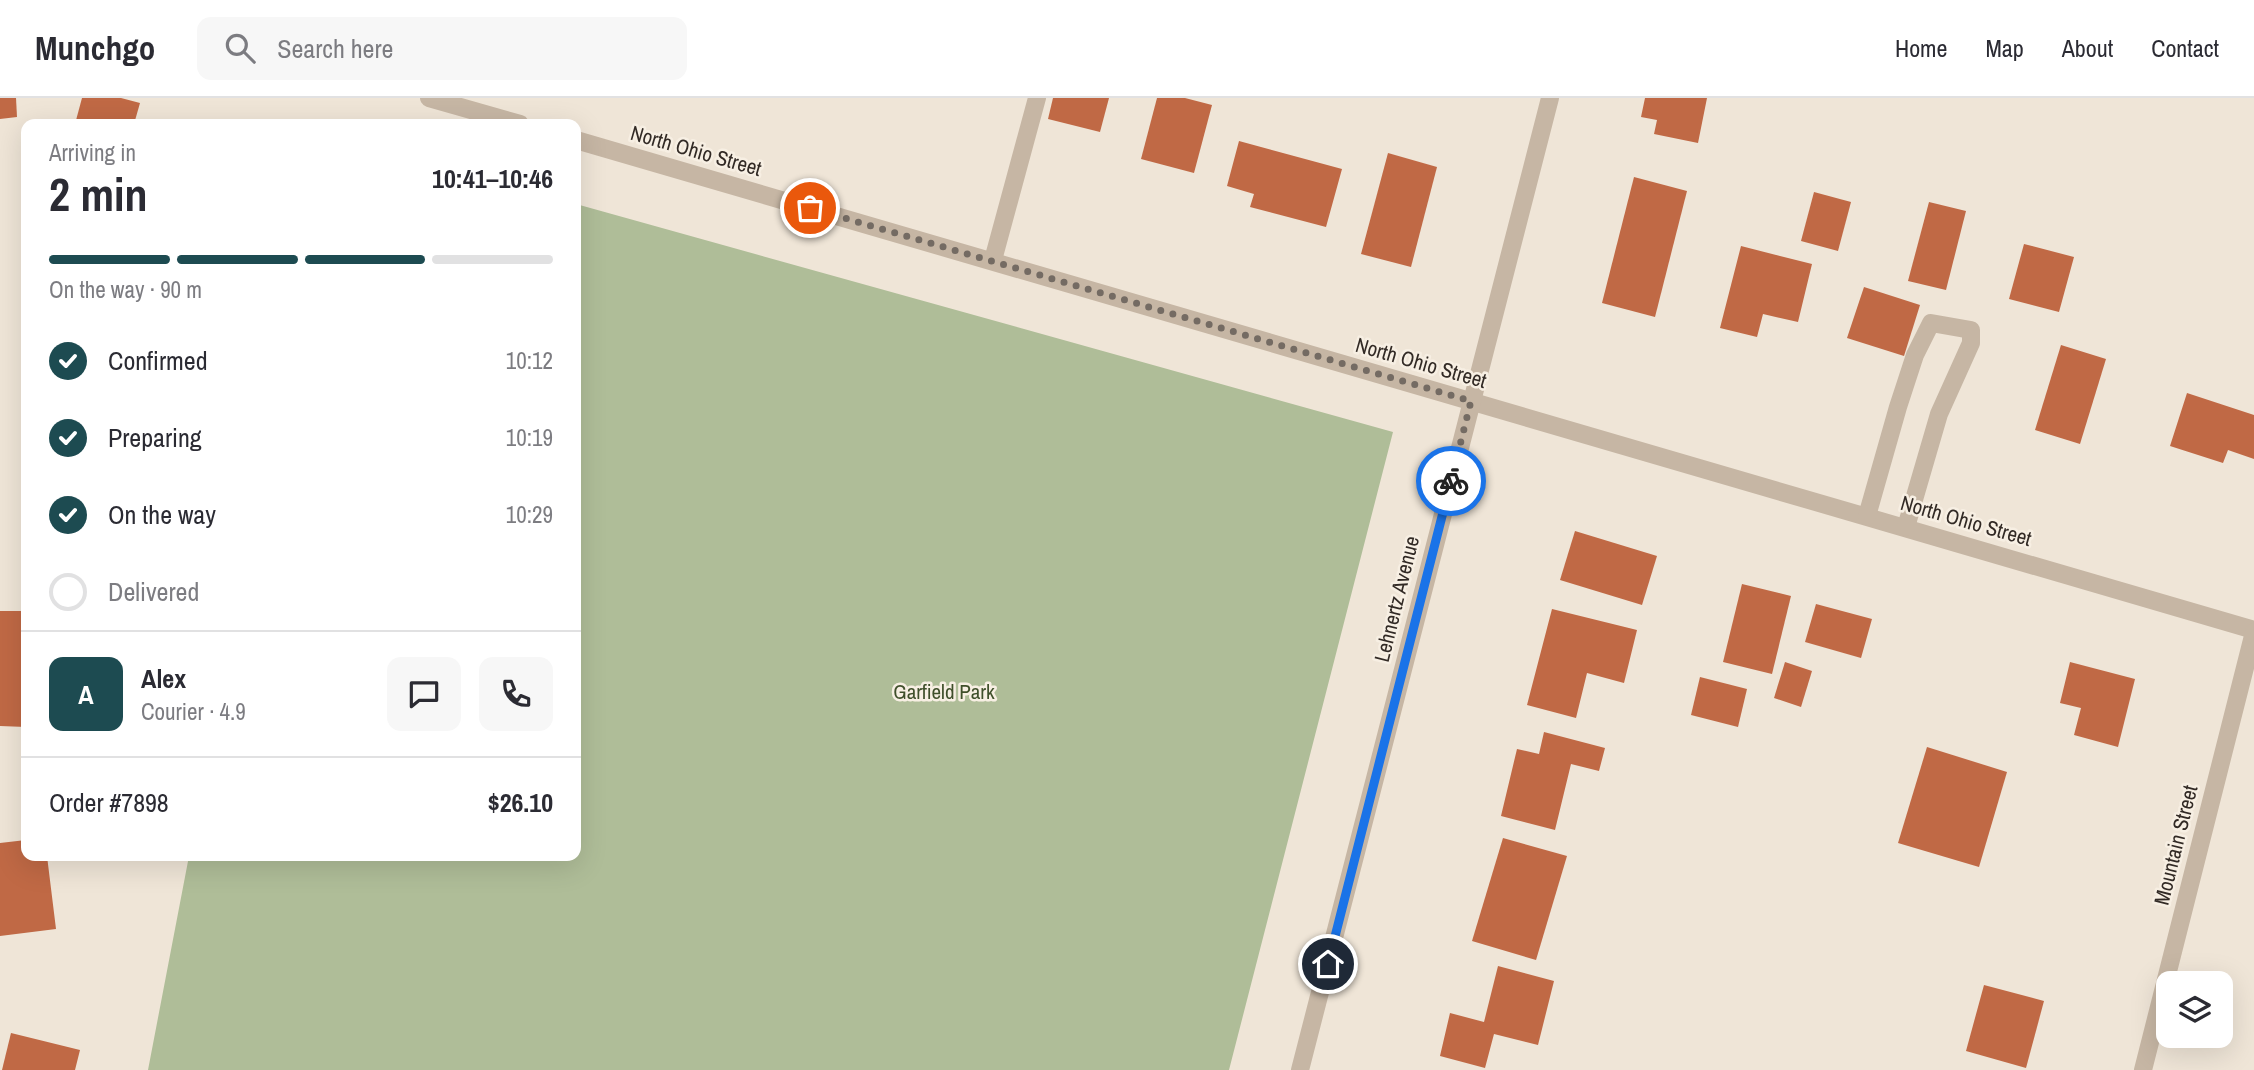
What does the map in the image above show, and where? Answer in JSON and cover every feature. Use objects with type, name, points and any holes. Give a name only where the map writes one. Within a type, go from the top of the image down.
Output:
[{"type":"street","points":[[429,98],[502,119]]},
{"type":"street","points":[[993,260],[1037,98]]},
{"type":"street","name":"Lehnertz Avenue","points":[[1300,1070],[1550,98]]},
{"type":"street","name":"North Ohio Street","points":[[581,141],[2254,631]]},
{"type":"street","points":[[1867,516],[1916,355],[1931,323],[1956,325],[1971,330],[1971,342],[1939,414],[1906,527]]},
{"type":"street","name":"Mountain Street","points":[[2143,1070],[2254,631]]},
{"type":"green space","name":"Garfield Park","points":[[581,205],[1393,432],[1229,1070],[148,1070],[188,861],[581,861]]},
{"type":"building","points":[[0,98],[16,98],[17,117],[0,119]]},
{"type":"building","points":[[82,98],[121,98],[140,103],[135,119],[76,119]]},
{"type":"building","points":[[1053,98],[1109,98],[1100,132],[1048,119]]},
{"type":"building","points":[[1157,98],[1185,98],[1212,105],[1194,173],[1141,159]]},
{"type":"building","points":[[1645,98],[1707,98],[1698,143],[1654,134],[1657,120],[1641,117]]},
{"type":"building","points":[[1239,141],[1342,169],[1326,227],[1250,207],[1254,194],[1227,186]]},
{"type":"building","points":[[1388,153],[1437,167],[1411,267],[1361,254]]},
{"type":"building","points":[[1634,177],[1687,191],[1655,317],[1602,303]]},
{"type":"building","points":[[1814,192],[1851,202],[1838,251],[1801,241]]},
{"type":"building","points":[[1929,202],[1966,211],[1946,290],[1908,281]]},
{"type":"building","points":[[2024,244],[2074,257],[2059,312],[2009,299]]},
{"type":"building","points":[[1741,246],[1812,264],[1798,322],[1763,314],[1757,337],[1720,328]]},
{"type":"building","points":[[1864,287],[1920,305],[1904,356],[1847,338]]},
{"type":"building","points":[[2061,345],[2106,359],[2080,444],[2035,430]]},
{"type":"building","points":[[2187,393],[2254,415],[2254,459],[2228,450],[2223,463],[2170,446]]},
{"type":"building","points":[[1575,531],[1657,556],[1642,605],[1560,580]]},
{"type":"building","points":[[1742,584],[1791,596],[1772,674],[1723,662]]},
{"type":"building","points":[[1816,604],[1872,619],[1861,658],[1805,642]]},
{"type":"building","points":[[1552,609],[1637,630],[1624,683],[1587,673],[1576,718],[1527,705]]},
{"type":"building","points":[[0,611],[21,611],[21,727],[0,726]]},
{"type":"building","points":[[1785,662],[1812,671],[1801,707],[1774,698]]},
{"type":"building","points":[[2070,662],[2135,679],[2118,747],[2074,735],[2081,708],[2060,703]]},
{"type":"building","points":[[1700,677],[1747,689],[1738,727],[1691,715]]},
{"type":"building","points":[[1544,732],[1605,748],[1599,771],[1571,764],[1555,830],[1501,816],[1517,749],[1539,754]]},
{"type":"building","points":[[1927,747],[2007,772],[1979,867],[1898,843]]},
{"type":"building","points":[[1503,838],[1567,856],[1536,960],[1472,941]]},
{"type":"building","points":[[21,841],[21,861],[48,861],[56,929],[0,936],[0,843]]},
{"type":"building","points":[[1498,966],[1554,981],[1538,1045],[1494,1034],[1485,1068],[1440,1056],[1450,1013],[1484,1022]]},
{"type":"building","points":[[1984,985],[2044,1001],[2026,1068],[1966,1051]]},
{"type":"building","points":[[11,1033],[80,1050],[75,1070],[2,1070]]},
{"type":"way so far","points":[[810,208],[1471,401],[1451,481]]},
{"type":"route","points":[[1328,964],[1451,481]]}]
